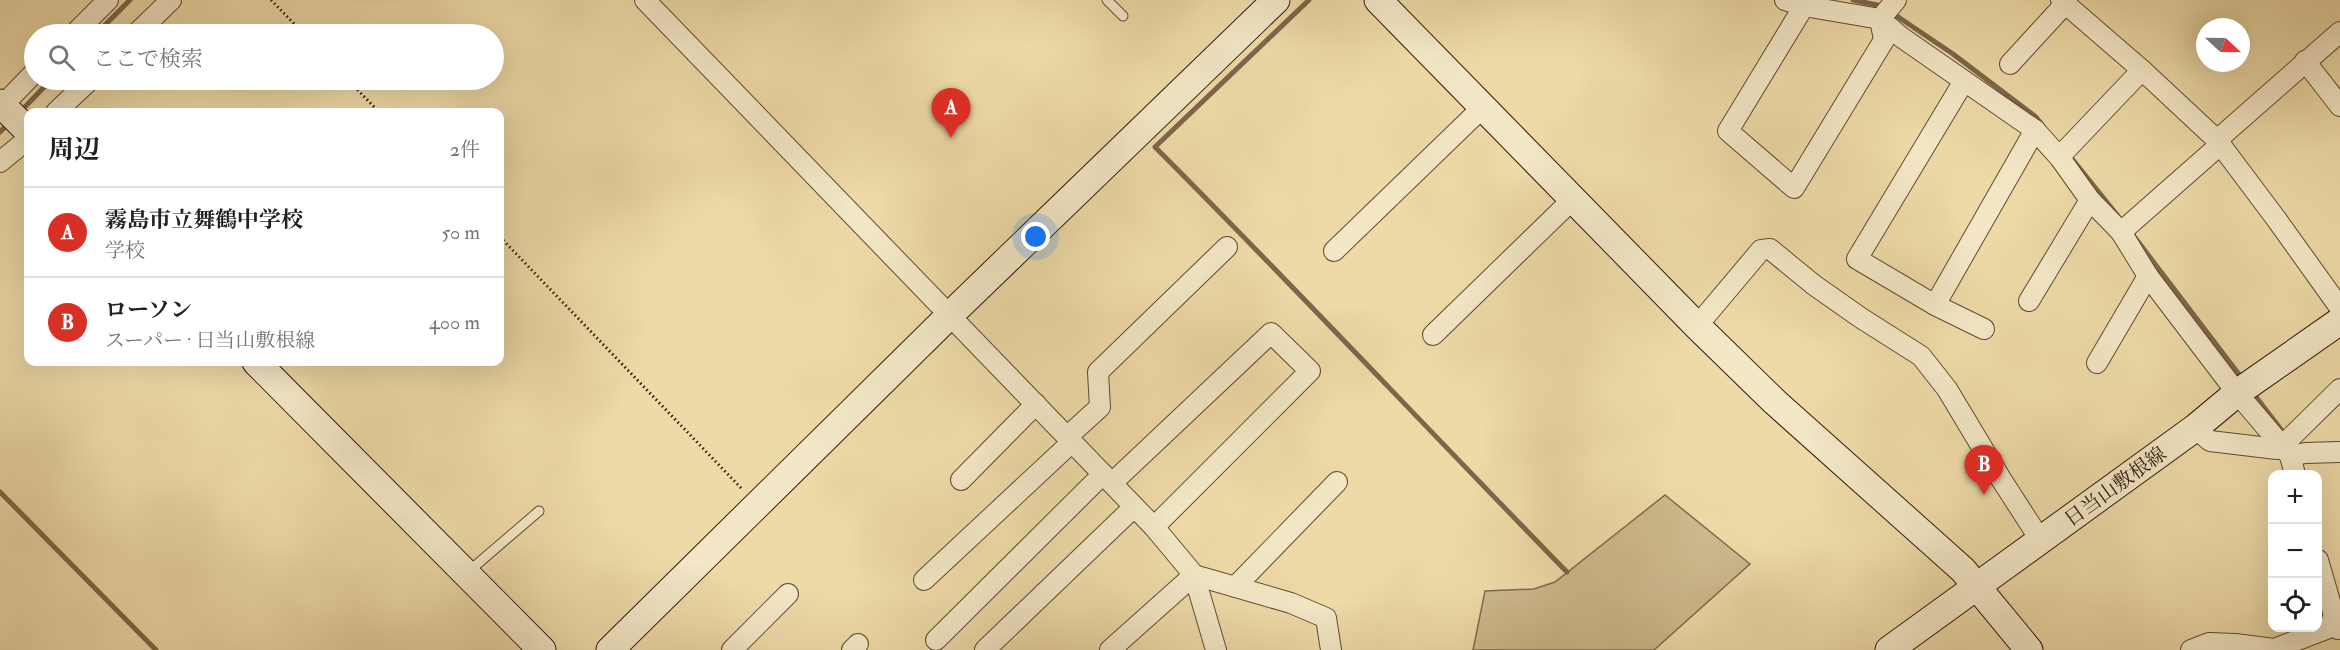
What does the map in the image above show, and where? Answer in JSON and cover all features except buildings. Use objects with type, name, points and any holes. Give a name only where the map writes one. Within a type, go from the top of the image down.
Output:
[{"type":"street","points":[[84,24],[108,0]]},
{"type":"street","points":[[146,24],[171,0]]},
{"type":"street","points":[[645,0],[1155,527],[1194,575],[1216,650]]},
{"type":"street","points":[[610,650],[950,315],[1276,0]]},
{"type":"street","points":[[1378,0],[1697,326],[1775,402],[1963,570],[2029,650]]},
{"type":"street","points":[[1785,0],[1804,6],[1888,9]]},
{"type":"street","points":[[2010,64],[2063,2],[2142,70],[2219,142],[2340,308]]},
{"type":"street","points":[[1804,6],[1728,130],[1794,188],[1884,40],[1888,9]]},
{"type":"street","points":[[1888,9],[1901,37],[2065,152],[2091,200],[2126,227],[2148,276],[2244,389],[2289,451]]},
{"type":"street","points":[[2126,227],[2306,60],[2340,32]]},
{"type":"street","points":[[2306,60],[2340,106]]},
{"type":"street","points":[[2065,152],[2142,70]]},
{"type":"street","points":[[1964,81],[1857,259],[1935,305],[1984,329]]},
{"type":"street","points":[[0,162],[13,117],[26,90]]},
{"type":"street","points":[[60,108],[79,90]]},
{"type":"street","points":[[1334,251],[1483,107]]},
{"type":"street","points":[[1935,305],[2035,130]]},
{"type":"street","points":[[1433,335],[1572,200]]},
{"type":"street","points":[[2029,301],[2091,200]]},
{"type":"street","points":[[924,580],[1100,407],[1098,372],[1227,247]]},
{"type":"street","points":[[1697,326],[1761,250],[1770,249],[1814,285],[1922,356],[1947,389],[2041,541]]},
{"type":"street","points":[[2097,363],[2148,276]]},
{"type":"street","name":"日当山敷根線","points":[[1889,650],[2340,321]]},
{"type":"street","points":[[936,640],[1107,478],[1270,333],[1310,371],[1155,527]]},
{"type":"street","points":[[260,366],[542,650]]},
{"type":"street","points":[[2289,451],[2340,389]]},
{"type":"street","points":[[961,480],[1036,405]]},
{"type":"street","points":[[2195,428],[2210,441],[2305,453],[2340,452]]},
{"type":"street","points":[[1235,587],[1337,482]]},
{"type":"street","points":[[985,650],[1134,507]]},
{"type":"street","points":[[2191,650],[2210,643],[2274,650],[2337,626],[2322,574]]},
{"type":"street","points":[[1194,575],[1291,603],[1326,618],[1331,650]]},
{"type":"street","points":[[1110,650],[1194,575]]},
{"type":"street","points":[[732,650],[788,594]]},
{"type":"lane","points":[[1107,0],[1123,16]]},
{"type":"lane","points":[[466,574],[539,511]]},
{"type":"path","points":[[271,0],[294,24]]},
{"type":"path","points":[[358,90],[375,108]]},
{"type":"path","points":[[504,241],[758,505]]},
{"type":"shaded area","points":[[1665,495],[1750,564],[1654,650],[1473,650],[1485,591],[1534,589],[1555,582]]},
{"type":"waterway","points":[[106,24],[130,0]]},
{"type":"waterway","points":[[1309,0],[1155,147],[1567,572]]},
{"type":"waterway","points":[[1853,0],[1882,6],[1953,54],[2036,117],[2043,126]]},
{"type":"waterway","points":[[19,113],[41,90]]},
{"type":"waterway","points":[[0,132],[8,124]]},
{"type":"waterway","points":[[2073,160],[2118,216]]},
{"type":"waterway","points":[[2133,235],[2244,381]]},
{"type":"waterway","points":[[2253,393],[2286,436]]},
{"type":"waterway","points":[[0,492],[156,650]]},
{"type":"place","name":"霧島市立舞鶴中学校","points":[[951,138]]},
{"type":"place","name":"ローソン","points":[[1984,495]]}]
